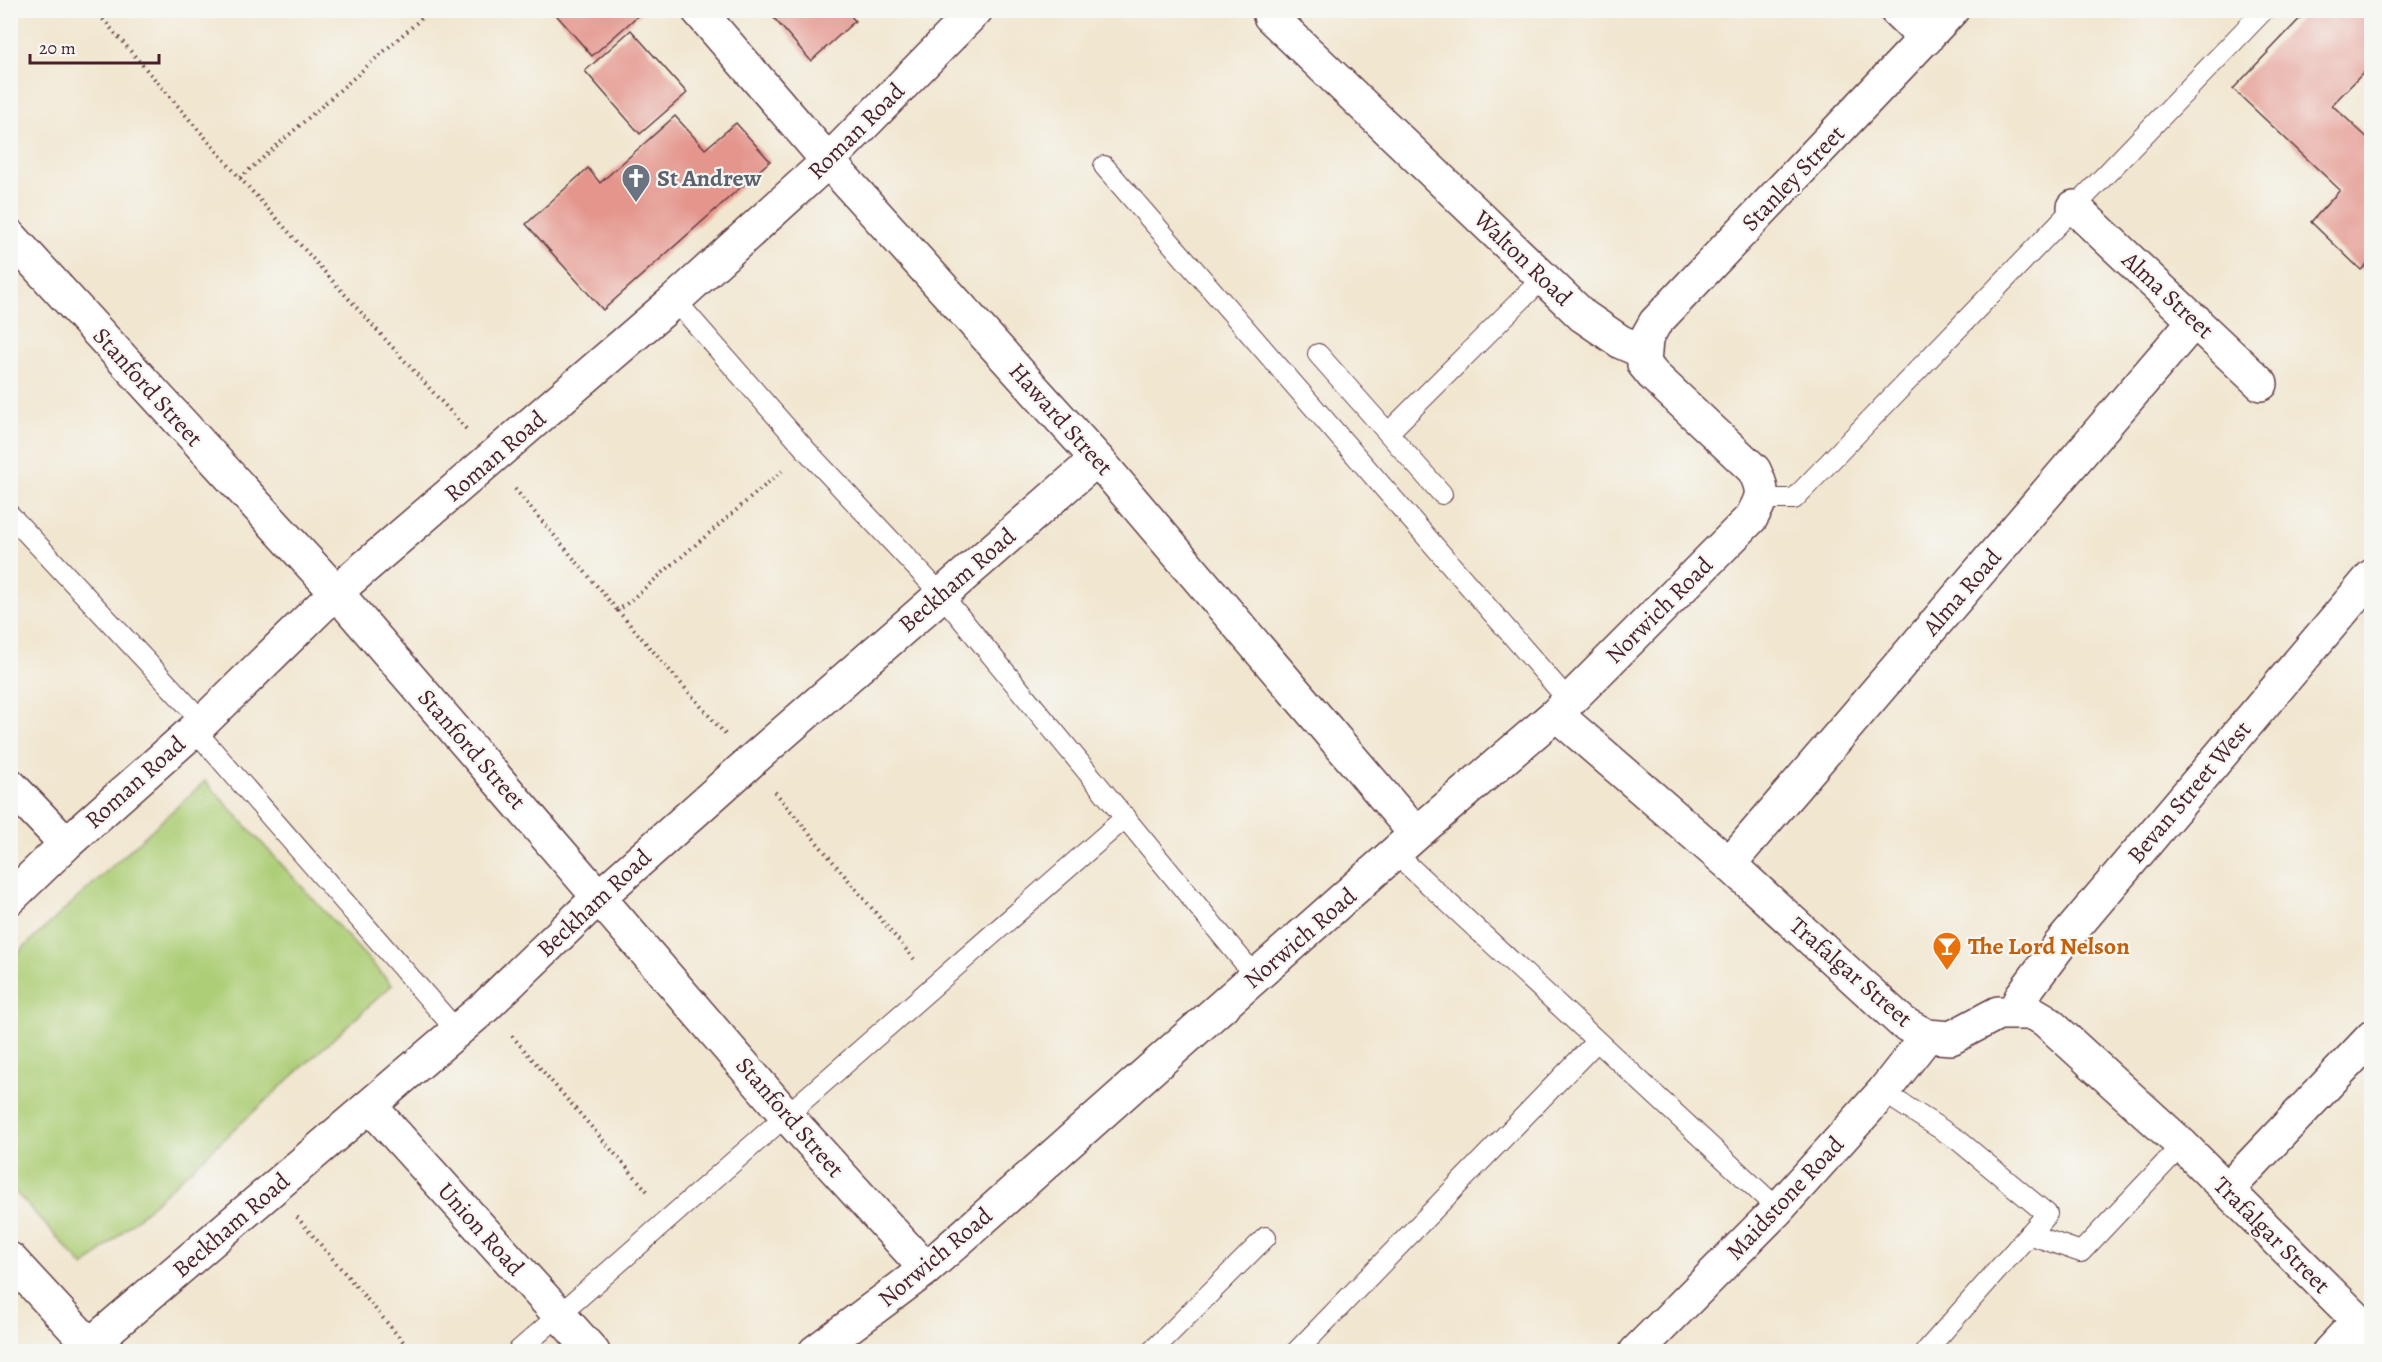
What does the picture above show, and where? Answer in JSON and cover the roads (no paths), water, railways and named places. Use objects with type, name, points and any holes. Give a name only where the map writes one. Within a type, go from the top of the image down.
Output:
[{"type":"street","name":"Haward Street","points":[[698,10],[828,161],[1097,459],[1406,844]]},
{"type":"street","name":"Roman Road","points":[[10,898],[66,844],[199,725],[336,592],[675,300],[828,161],[976,10]]},
{"type":"street","points":[[1896,10],[1926,39]]},
{"type":"street","name":"Stanley Street","points":[[1644,352],[1646,339],[1655,323],[1952,10]]},
{"type":"street","name":"Walton Road","points":[[1270,16],[1583,316],[1621,342],[1644,352]]},
{"type":"street","name":"Alma Street","points":[[2074,207],[2260,384]]},
{"type":"street","name":"Stanford Street","points":[[10,236],[336,592],[787,1116],[926,1269]]},
{"type":"street","name":"Alma Road","points":[[1729,864],[2195,320]]},
{"type":"street","points":[[1644,352],[1644,364],[1653,375],[1754,470],[1762,485],[1762,499]]},
{"type":"street","name":"Beckham Road","points":[[93,1348],[486,1006],[600,896],[1097,459]]},
{"type":"street","name":"Norwich Road","points":[[815,1352],[926,1269],[1562,707],[1751,518],[1762,499]]},
{"type":"street","name":"Bevan Street West","points":[[2014,1012],[2022,993],[2058,947],[2372,576]]},
{"type":"street","name":"Trafalgar Street","points":[[1562,707],[1903,1023],[1927,1036],[1951,1038],[1998,1013],[2033,1013],[2045,1020],[2182,1145],[2365,1328]]},
{"type":"street","points":[[10,785],[66,844]]},
{"type":"street","name":"Maidstone Road","points":[[1636,1352],[1778,1209],[1883,1092],[1927,1036]]},
{"type":"street","points":[[2227,1190],[2372,1037]]},
{"type":"street","name":"Union Road","points":[[370,1106],[593,1352]]},
{"type":"street","points":[[10,1259],[93,1348]]},
{"type":"street","points":[[2329,1352],[2365,1328]]},
{"type":"lane","points":[[1762,499],[1794,499],[2264,10]]},
{"type":"lane","points":[[1104,166],[1562,707]]},
{"type":"lane","points":[[1388,433],[1543,278]]},
{"type":"lane","points":[[675,300],[806,450],[941,594],[1256,977]]},
{"type":"lane","points":[[1318,354],[1442,494]]},
{"type":"lane","points":[[10,515],[199,725],[456,1031]]},
{"type":"lane","points":[[517,1352],[1126,817]]},
{"type":"lane","points":[[1406,844],[1596,1042],[1778,1209]]},
{"type":"lane","points":[[1296,1352],[1596,1042]]},
{"type":"lane","points":[[1883,1092],[1958,1140],[2047,1214],[1925,1352]]},
{"type":"lane","points":[[2030,1234],[2081,1252],[2182,1145]]},
{"type":"lane","points":[[1151,1352],[1266,1237]]},
{"type":"place","name":"St Andrew","points":[[636,204]]},
{"type":"place","name":"The Lord Nelson","points":[[1947,972]]}]
